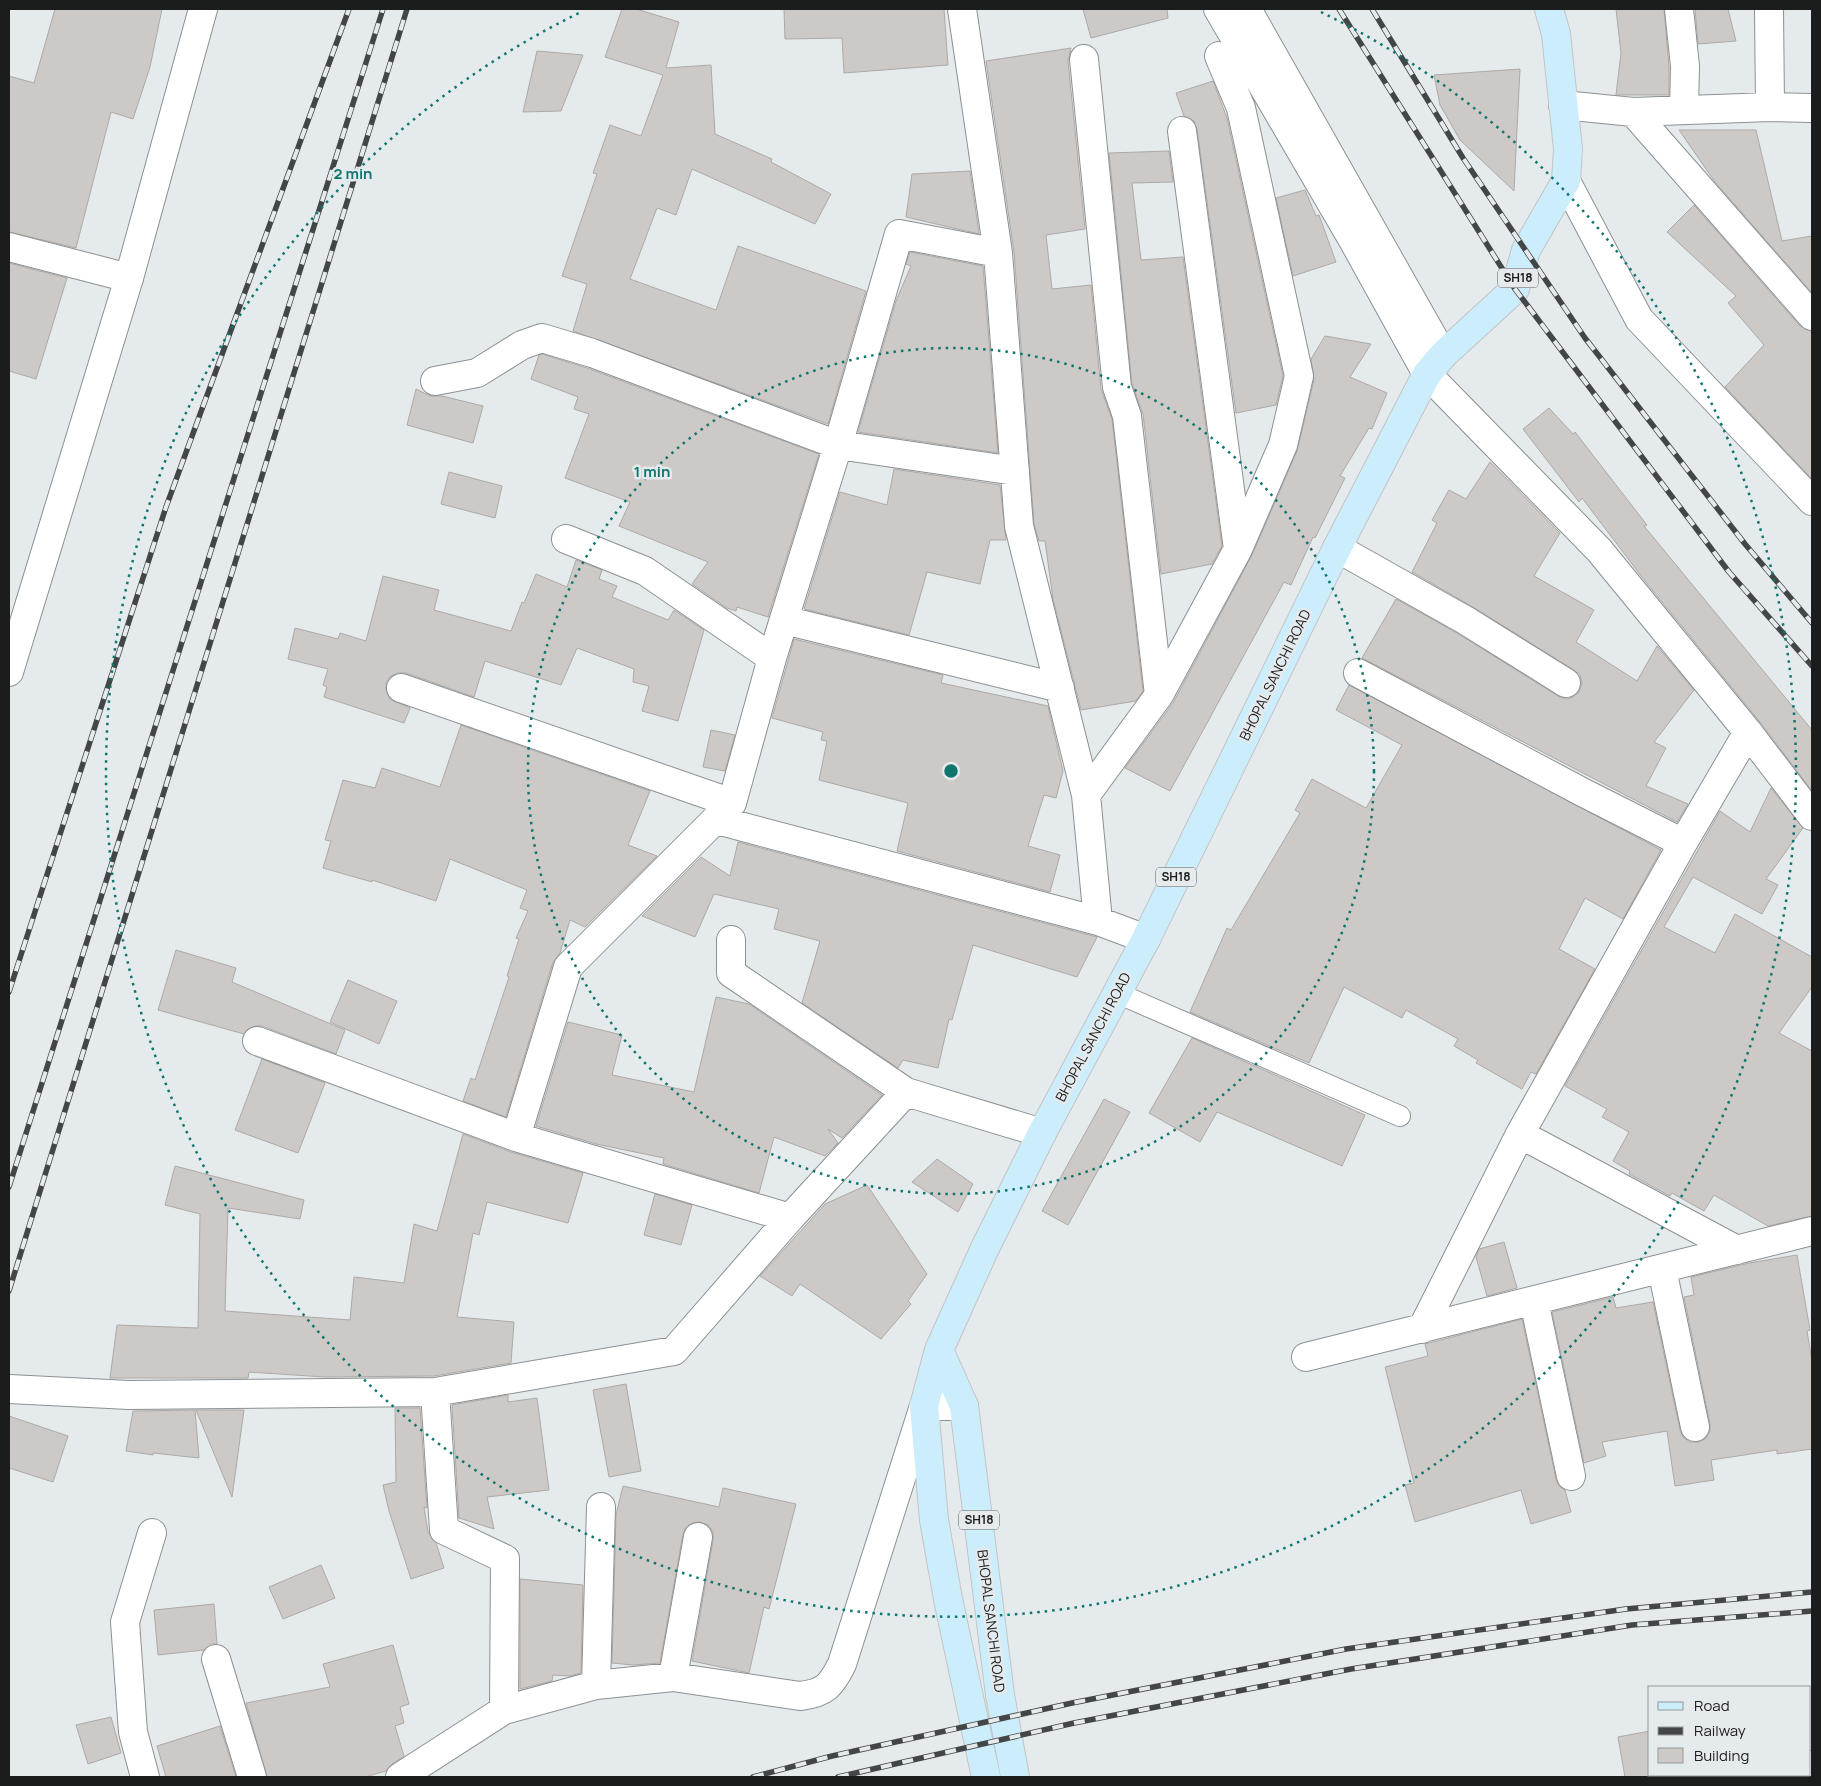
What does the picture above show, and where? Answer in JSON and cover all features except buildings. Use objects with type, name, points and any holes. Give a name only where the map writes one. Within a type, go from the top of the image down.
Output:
[{"type":"main road","name":"BHOPAL SANCHI ROAD","points":[[924,1406],[939,1350],[985,1248],[1042,1132],[1146,939],[1337,548],[1435,365],[1515,289],[1526,250],[1566,180],[1568,149],[1556,34],[1549,9]]},
{"type":"main road","name":"BHOPAL SANCHI ROAD","points":[[939,1350],[964,1406],[1000,1695],[1014,1768]]},
{"type":"main road","points":[[924,1406],[934,1520],[948,1599],[986,1777]]},
{"type":"street","points":[[9,672],[129,278],[203,9]]},
{"type":"street","points":[[962,9],[998,252],[1020,526],[1086,795],[1098,921]]},
{"type":"street","points":[[1218,9],[1354,242],[1435,365],[1599,550],[1748,732],[1812,816]]},
{"type":"street","points":[[1246,9],[1435,365]]},
{"type":"street","points":[[1680,9],[1685,66],[1684,110]]},
{"type":"street","points":[[1769,9],[1770,107]]},
{"type":"street","points":[[1086,795],[1159,695],[1238,549],[1283,445],[1299,376],[1242,108],[1219,56]]},
{"type":"street","points":[[1084,59],[1117,387],[1127,416],[1159,695]]},
{"type":"street","points":[[1563,105],[1633,112],[1770,107],[1812,108]]},
{"type":"street","points":[[1633,112],[1812,316]]},
{"type":"street","points":[[1182,131],[1238,549]]},
{"type":"street","points":[[1566,180],[1639,319],[1812,500]]},
{"type":"street","points":[[516,1137],[568,967],[724,812],[838,445],[899,234],[998,252]]},
{"type":"street","points":[[9,247],[129,278]]},
{"type":"street","points":[[435,381],[477,373],[522,345],[542,338],[592,353],[838,445],[1015,472]]},
{"type":"street","points":[[566,539],[645,572],[772,658]]},
{"type":"street","points":[[1337,548],[1465,620],[1566,682]]},
{"type":"street","points":[[784,620],[1060,688]]},
{"type":"street","points":[[1358,672],[1584,793],[1682,843]]},
{"type":"street","points":[[401,688],[724,812],[1098,921],[1146,939]]},
{"type":"street","points":[[1422,1329],[1520,1134],[1682,843],[1748,732]]},
{"type":"street","points":[[731,940],[731,973],[906,1092],[1042,1132]]},
{"type":"street","points":[[257,1041],[516,1137],[790,1218]]},
{"type":"street","points":[[9,1389],[128,1395],[435,1392],[674,1351],[790,1218],[906,1092]]},
{"type":"street","points":[[1520,1134],[1736,1250]]},
{"type":"street","points":[[1306,1357],[1812,1231]]},
{"type":"street","points":[[1662,1269],[1695,1427]]},
{"type":"street","points":[[1534,1301],[1572,1476]]},
{"type":"street","points":[[435,1392],[444,1530],[505,1559],[504,1710]]},
{"type":"street","points":[[400,1777],[504,1710],[596,1685],[674,1677],[800,1696],[818,1694],[833,1682],[842,1664],[924,1406],[964,1406]]},
{"type":"street","points":[[596,1685],[601,1507]]},
{"type":"street","points":[[145,1777],[132,1732],[125,1622],[152,1533]]},
{"type":"street","points":[[674,1677],[698,1537]]},
{"type":"street","points":[[216,1659],[252,1777]]},
{"type":"lane","points":[[1117,993],[1400,1116]]},
{"type":"railway","points":[[9,992],[166,507],[349,9]]},
{"type":"railway","points":[[9,1187],[383,9]]},
{"type":"railway","points":[[9,1291],[407,9]]},
{"type":"railway","points":[[1339,9],[1515,289],[1729,572],[1812,666]]},
{"type":"railway","points":[[1372,9],[1463,158],[1585,338],[1745,544],[1812,623]]},
{"type":"railway","points":[[753,1777],[832,1756],[1072,1703],[1346,1649],[1626,1609],[1812,1592]]},
{"type":"railway","points":[[838,1777],[1074,1723],[1351,1669],[1632,1625],[1812,1611]]}]
